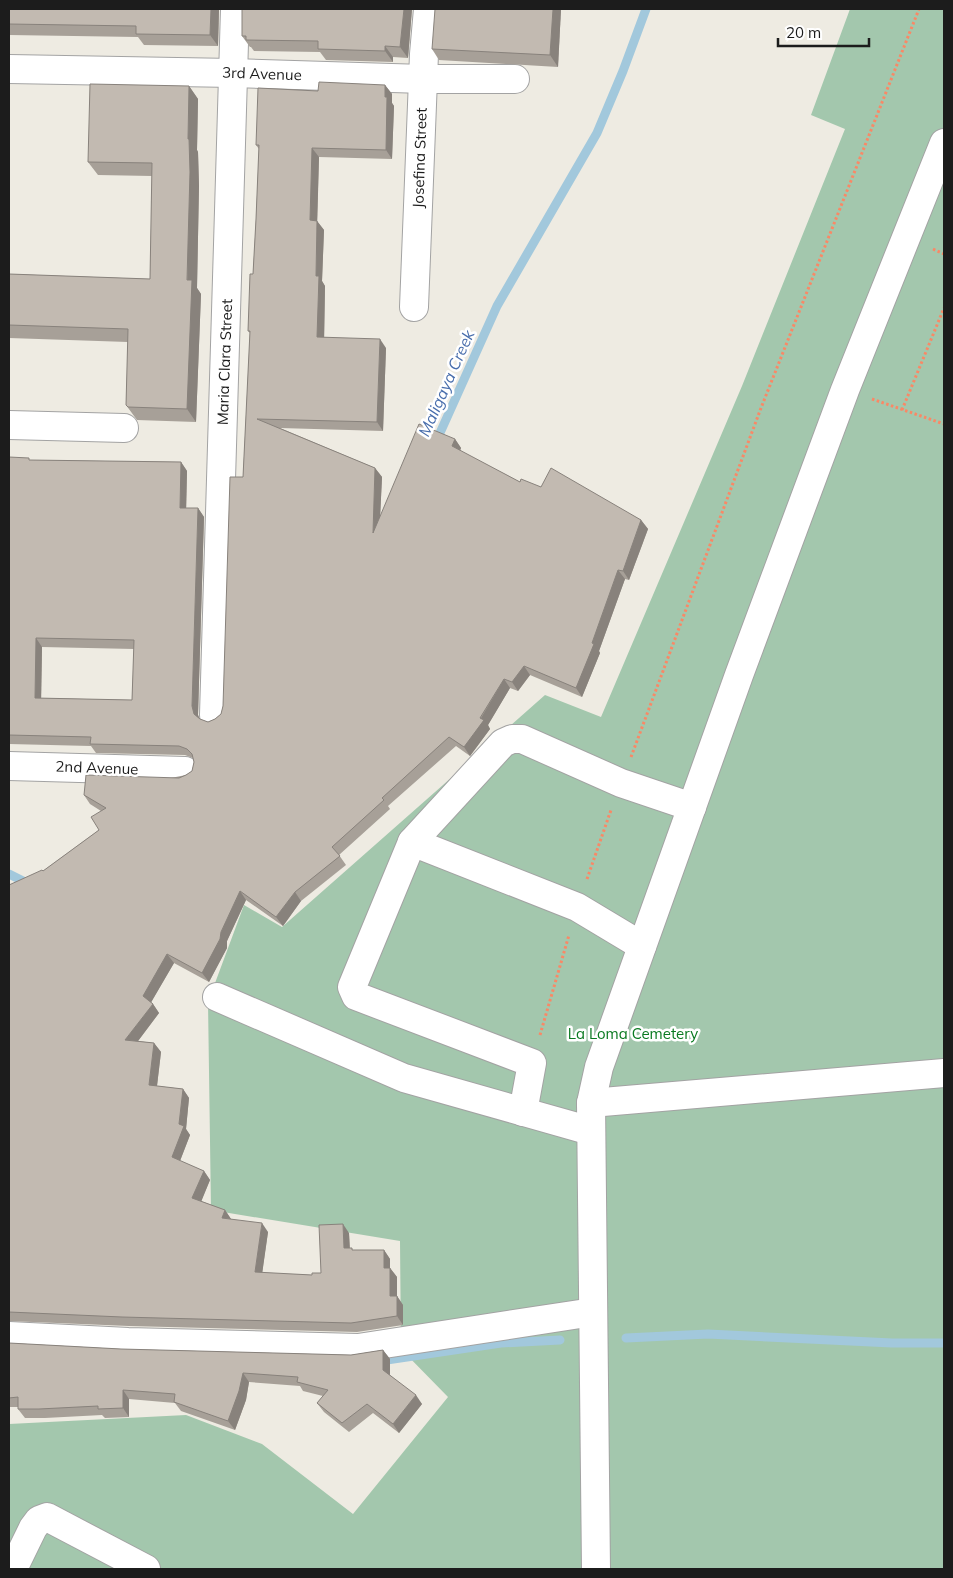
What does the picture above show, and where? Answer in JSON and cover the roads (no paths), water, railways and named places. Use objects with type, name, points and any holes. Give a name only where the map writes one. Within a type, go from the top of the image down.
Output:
[{"type":"street","name":"Maria Clara Street","points":[[214,715],[235,9]]},
{"type":"street","name":"Josefina Street","points":[[414,307],[428,9]]},
{"type":"street","name":"3rd Avenue","points":[[9,69],[424,79],[515,79]]},
{"type":"street","points":[[596,1569],[591,1103],[599,1067],[845,390],[944,144]]},
{"type":"street","points":[[9,425],[124,428]]},
{"type":"street","points":[[523,1112],[532,1063],[356,996],[352,987],[412,842],[503,744],[512,739],[522,739],[621,782],[692,807]]},
{"type":"street","name":"2nd Avenue","points":[[9,766],[184,771]]},
{"type":"street","points":[[412,842],[577,907],[642,946]]},
{"type":"street","points":[[217,997],[404,1078],[591,1131]]},
{"type":"street","points":[[591,1103],[944,1073]]},
{"type":"street","points":[[9,1336],[128,1342],[358,1348],[594,1312]]},
{"type":"street","points":[[13,1569],[38,1520],[47,1517],[146,1569]]},
{"type":"waterway","name":"Maligaya Creek","points":[[435,444],[497,306],[597,133],[646,9]]},
{"type":"waterway","name":"Maligaya Creek","points":[[9,874],[31,885]]},
{"type":"waterway","points":[[626,1338],[708,1334],[892,1343],[944,1343]]},
{"type":"waterway","points":[[380,1361],[501,1343],[560,1340]]},
{"type":"park label","name":"La Loma Cemetery","points":[[633,1034]]}]
